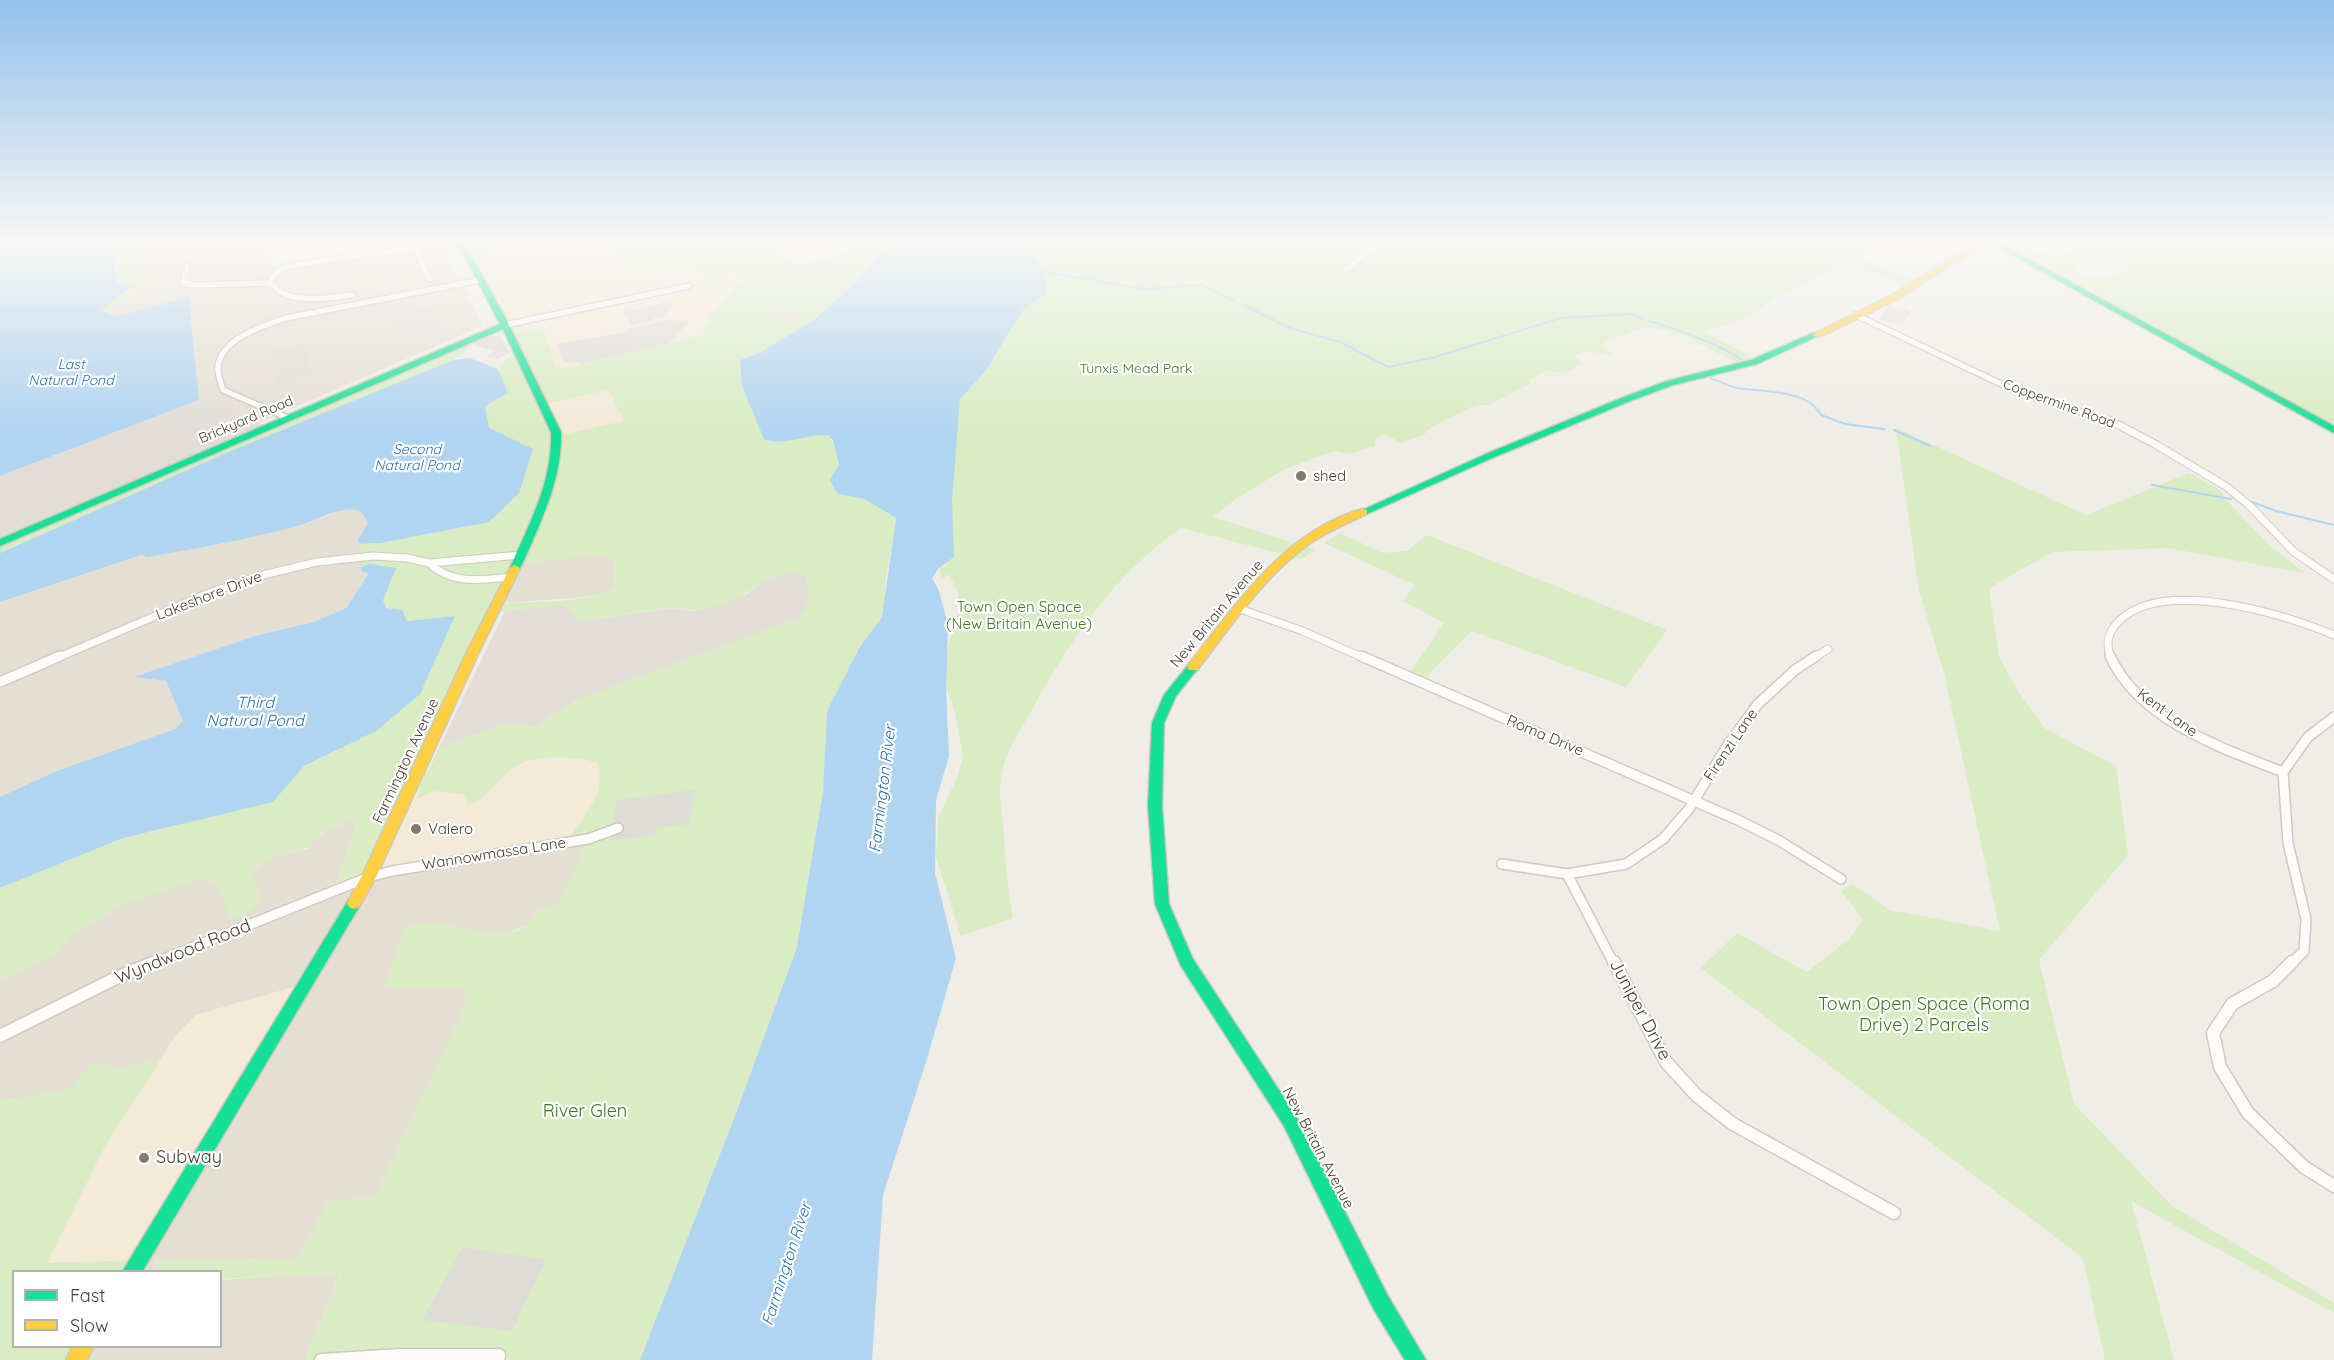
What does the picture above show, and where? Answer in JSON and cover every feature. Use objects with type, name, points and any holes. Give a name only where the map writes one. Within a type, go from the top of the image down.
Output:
[{"type":"street","points":[[288,418],[223,390],[218,367],[223,350],[261,327],[286,318],[365,302]]},
{"type":"street","name":"Farmington Avenue","points":[[132,1270],[264,1055],[369,877],[473,652],[511,578],[555,472],[558,446],[556,432],[547,409],[492,302]]},
{"type":"street","points":[[505,326],[611,302]]},
{"type":"street","name":"New Britain Avenue","points":[[1416,1360],[1381,1303],[1290,1121],[1186,962],[1162,904],[1155,805],[1158,723],[1170,695],[1240,609],[1285,559],[1328,528],[1489,456],[1627,399],[1670,383],[1755,361],[1883,302]]},
{"type":"street","points":[[2102,302],[2334,430]]},
{"type":"street","name":"Coppermine Road","points":[[1856,315],[2020,393],[2108,420],[2155,444],[2227,488],[2250,506],[2294,552],[2334,579]]},
{"type":"street","name":"Brickyard Road","points":[[0,543],[505,326]]},
{"type":"street","name":"Lakeshore Drive","points":[[0,682],[209,593],[263,575],[317,562],[373,556],[407,558],[429,563],[521,555]]},
{"type":"street","name":"Lakeshore Drive","points":[[429,563],[434,570],[456,578],[479,580],[511,578]]},
{"type":"street","name":"Kent Lane","points":[[2283,771],[2227,751],[2185,730],[2157,710],[2131,687],[2112,662],[2107,641],[2116,622],[2130,610],[2154,603],[2179,600],[2245,606],[2284,616],[2334,635]]},
{"type":"street","name":"Roma Drive","points":[[1240,609],[1300,630],[1695,801],[1778,840],[1841,879]]},
{"type":"street","name":"Firenzi Lane","points":[[1502,864],[1567,874],[1626,864],[1663,839],[1695,801],[1727,746],[1758,704],[1795,670],[1828,649]]},
{"type":"street","points":[[2334,717],[2308,737],[2283,771],[2288,843],[2306,919],[2304,951],[2273,981],[2232,1004],[2213,1033],[2220,1067],[2248,1113],[2304,1167],[2334,1186]]},
{"type":"street","name":"Wannowmassa Lane","points":[[369,877],[392,871],[580,841],[618,828]]},
{"type":"street","name":"Juniper Drive","points":[[1567,874],[1666,1062],[1697,1096],[1733,1124],[1894,1213]]},
{"type":"street","name":"Wyndwood Road","points":[[0,1036],[116,978],[369,877]]},
{"type":"street","points":[[321,1360],[401,1355],[499,1358]]},
{"type":"shaded area","points":[[119,302],[171,302],[117,316],[110,310]]},
{"type":"shaded area","points":[[189,302],[470,302],[482,326],[256,424],[199,400]]},
{"type":"shaded area","points":[[377,302],[403,302],[338,314],[338,318],[272,330],[271,324]]},
{"type":"shaded area","points":[[492,302],[723,302],[709,318],[710,322],[702,335],[698,337],[561,369],[556,367],[533,329],[509,334]]},
{"type":"shaded area","points":[[665,303],[675,304],[663,317],[654,317],[654,320],[632,325],[623,312]]},
{"type":"shaded area","points":[[430,306],[441,329],[399,338],[390,314]]},
{"type":"shaded area","points":[[1888,306],[1911,311],[1902,324],[1879,319]]},
{"type":"shaded area","points":[[785,309],[802,309],[803,319],[791,322],[771,320],[777,312]]},
{"type":"shaded area","points":[[666,320],[689,321],[669,344],[580,364],[579,362],[564,362],[557,344],[620,333]]},
{"type":"shaded area","points":[[488,335],[502,337],[509,353],[497,359],[485,357],[496,351],[471,344]]},
{"type":"shaded area","points":[[305,344],[313,376],[276,384],[270,351]]},
{"type":"shaded area","points":[[609,390],[625,421],[557,436],[544,404]]},
{"type":"shaded area","points":[[199,400],[268,427],[0,543],[0,476]]},
{"type":"shaded area","points":[[358,509],[364,513],[368,523],[357,541],[360,544],[362,571],[369,573],[346,608],[314,622],[258,635],[136,677],[166,681],[183,721],[175,729],[54,772],[0,797],[0,602],[141,554],[300,526],[344,510]]},
{"type":"shaded area","points":[[604,555],[613,559],[616,567],[613,587],[604,593],[577,598],[498,603],[517,564]]},
{"type":"shaded area","points":[[791,571],[804,574],[808,584],[810,600],[799,618],[579,699],[532,728],[511,722],[439,748],[505,611],[556,605],[566,606],[582,621],[672,608],[695,611],[747,594],[770,578]]},
{"type":"shaded area","points":[[580,757],[599,763],[602,780],[588,813],[574,827],[566,845],[369,877],[415,775],[435,791],[464,794],[502,777],[514,767],[541,759]]},
{"type":"shaded area","points":[[694,790],[690,824],[657,828],[655,835],[609,841],[617,800]]},
{"type":"shaded area","points":[[356,818],[354,832],[333,891],[369,877],[587,843],[559,904],[539,910],[531,923],[503,935],[421,923],[453,987],[465,989],[466,1005],[375,1197],[328,1202],[298,1259],[157,1260],[152,1270],[131,1270],[244,1001],[196,1015],[175,1036],[161,1059],[120,1069],[94,1062],[70,1089],[26,1098],[0,1099],[0,979],[56,955],[70,936],[119,906],[200,879],[215,881],[232,918],[251,872],[270,858],[310,848],[314,840],[329,829]]},
{"type":"shaded area","points":[[307,983],[138,1260],[47,1263],[105,1146],[175,1036],[196,1015]]},
{"type":"shaded area","points":[[463,1247],[546,1260],[512,1331],[422,1320]]},
{"type":"shaded area","points":[[340,1272],[305,1360],[76,1360],[83,1348],[222,1348],[222,1280]]},
{"type":"green space","points":[[110,302],[119,302],[110,310],[117,316],[100,310]]},
{"type":"green space","name":"River Glen","points":[[723,302],[833,302],[815,319],[761,352],[740,360],[764,439],[779,442],[827,435],[837,455],[838,494],[865,499],[896,517],[885,596],[897,604],[827,711],[823,792],[797,947],[733,1121],[640,1360],[305,1360],[340,1273],[222,1279],[222,1270],[152,1270],[157,1260],[298,1259],[328,1202],[375,1197],[466,1005],[465,989],[385,987],[404,929],[422,923],[438,923],[501,934],[515,931],[528,924],[539,910],[559,904],[587,843],[566,845],[596,797],[600,776],[598,763],[554,757],[531,760],[512,769],[488,793],[469,805],[463,794],[436,791],[417,798],[421,791],[415,776],[369,877],[333,892],[354,832],[356,818],[324,832],[310,847],[270,858],[251,872],[261,898],[241,917],[232,919],[215,881],[200,879],[119,906],[70,936],[56,955],[0,979],[0,888],[123,838],[274,801],[304,766],[376,731],[455,616],[407,621],[402,610],[386,608],[370,564],[361,567],[360,544],[381,543],[435,533],[489,428],[485,406],[508,393],[498,369],[517,349],[509,334],[533,329],[543,331],[556,367],[561,369],[702,335],[710,322],[709,318]],"holes":[[[788,308],[802,309],[799,314],[802,320],[791,322],[771,320],[777,312]],[[609,390],[624,421],[557,436],[545,404]],[[592,555],[613,558],[616,567],[613,587],[602,593],[574,599],[499,603],[517,564]],[[791,571],[804,574],[809,587],[809,597],[799,618],[579,699],[532,728],[511,722],[439,748],[429,770],[415,775],[493,613],[556,605],[568,608],[574,617],[582,621],[670,608],[709,609],[735,599]]]},
{"type":"green space","points":[[1026,302],[1769,302],[1751,316],[1703,332],[1754,357],[1755,361],[1741,365],[1680,334],[1646,327],[1605,342],[1600,346],[1611,353],[1608,355],[1587,351],[1575,355],[1582,364],[1564,373],[1545,371],[1529,380],[1532,383],[1489,405],[1476,405],[1433,426],[1423,435],[1401,443],[1385,434],[1375,439],[1375,446],[1349,454],[1334,451],[1285,469],[1237,498],[1213,517],[1315,550],[1302,559],[1181,528],[1157,546],[1135,566],[1096,610],[1061,660],[1015,738],[1004,765],[1000,791],[1006,870],[1013,918],[961,936],[936,857],[938,818],[957,778],[963,757],[955,712],[941,673],[961,603],[955,586],[952,586],[954,584],[950,577],[951,574],[943,578],[939,573],[940,568],[945,567],[952,400],[992,361],[1012,330],[1012,324]]},
{"type":"green space","points":[[2104,302],[2334,302],[2334,430]]},
{"type":"green space","points":[[476,338],[463,354],[453,360],[221,455],[0,553],[0,543]]},
{"type":"green space","name":"Town Open Space (Roma Drive) 2 Parcels","points":[[1896,428],[2086,515],[2189,473],[2220,490],[2226,500],[2271,547],[2305,573],[2168,548],[2052,552],[1989,588],[1999,657],[2019,693],[2046,729],[2116,766],[2128,855],[2039,960],[2074,1104],[2172,1206],[2334,1303],[2334,1313],[2131,1201],[2174,1360],[2105,1360],[2083,1258],[1701,968],[1737,933],[1807,972],[1849,939],[1863,920],[1841,891],[1852,884],[1890,910],[2000,931],[1944,673],[1919,591]]},
{"type":"green space","points":[[1340,533],[1382,553],[1407,551],[1427,535],[1667,630],[1626,687],[1472,631],[1425,678],[1411,671],[1444,623],[1403,601],[1415,585],[1324,543]]},
{"type":"green space","points":[[161,1059],[105,1146],[47,1263],[138,1260],[132,1270],[12,1270],[12,1348],[83,1348],[76,1360],[0,1360],[0,1099],[26,1098],[70,1089],[94,1062],[120,1069]]},
{"type":"water","name":"Last Natural Pond","points":[[0,302],[111,302],[101,310],[117,316],[168,302],[190,302],[199,400],[0,476]]},
{"type":"water","name":"Farmington River","points":[[833,302],[1033,302],[1023,310],[987,369],[960,399],[952,500],[954,557],[939,568],[932,578],[939,591],[948,625],[946,690],[949,756],[936,800],[935,873],[956,958],[927,1059],[883,1195],[872,1360],[640,1360],[733,1121],[797,947],[823,792],[827,711],[860,647],[882,617],[896,518],[865,499],[838,494],[829,480],[839,465],[833,440],[827,435],[779,442],[764,439],[742,386],[740,360],[761,352],[815,319]]},
{"type":"water","name":"Second Natural Pond","points":[[470,358],[498,369],[508,393],[485,406],[489,428],[533,449],[519,493],[489,522],[381,543],[360,544],[357,541],[368,523],[365,517],[358,511],[342,511],[298,526],[261,535],[148,557],[141,555],[0,602],[0,553],[221,455],[453,360]]},
{"type":"water","name":"Third Natural Pond","points":[[370,564],[396,568],[383,600],[386,608],[402,610],[407,621],[455,616],[420,694],[376,731],[304,766],[273,802],[123,838],[0,888],[0,797],[54,772],[175,729],[183,721],[166,681],[134,677],[258,635],[314,622],[346,608],[369,573],[362,572],[361,567]]},
{"type":"waterway","points":[[1242,304],[1290,328],[1340,342],[1388,367],[1432,358],[1561,318],[1629,314],[1642,318]]},
{"type":"waterway","points":[[1649,321],[1698,338],[1744,361]]},
{"type":"waterway","points":[[1710,378],[1737,388],[1795,396],[1806,400],[1821,415],[1845,424],[1884,429]]},
{"type":"waterway","points":[[1894,430],[1930,446]]},
{"type":"waterway","points":[[2152,485],[2231,499]]},
{"type":"waterway","points":[[2252,502],[2276,511],[2334,525]]},
{"type":"traffic: fast","points":[[493,302],[556,432],[557,449],[550,484],[515,568]]},
{"type":"traffic: fast","points":[[2102,302],[2334,430]]},
{"type":"traffic: fast","points":[[0,543],[505,325]]},
{"type":"traffic: fast","points":[[1363,512],[1489,456],[1627,399],[1670,383],[1754,362],[1816,335]]},
{"type":"traffic: fast","points":[[1193,667],[1170,695],[1158,723],[1155,805],[1162,904],[1186,962],[1290,1121],[1381,1303],[1416,1360]]},
{"type":"traffic: fast","points":[[132,1270],[354,903]]},
{"type":"traffic: slow","points":[[1816,335],[1884,302]]},
{"type":"traffic: slow","points":[[1193,667],[1242,605],[1282,561],[1313,537],[1363,512]]},
{"type":"traffic: slow","points":[[354,903],[369,877],[473,652],[515,568]]},
{"type":"traffic: slow","points":[[76,1360],[83,1348]]},
{"type":"place","name":"shed","points":[[1301,476]]},
{"type":"place","name":"Valero","points":[[416,829]]},
{"type":"place","name":"Subway","points":[[144,1158]]},
{"type":"park label","name":"Tunxis Mead Park","points":[[1136,369]]},
{"type":"park label","name":"Town Open Space (New Britain Avenue)","points":[[1019,616]]}]
